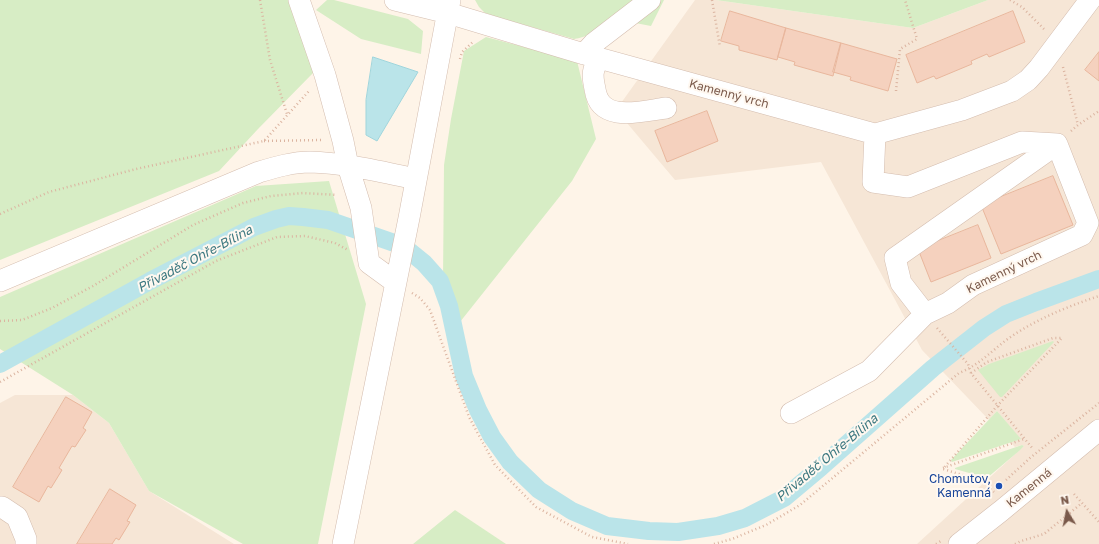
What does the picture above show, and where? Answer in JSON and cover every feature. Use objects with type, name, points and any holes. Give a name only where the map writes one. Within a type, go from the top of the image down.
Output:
[{"type":"street","points":[[299,0],[325,75],[343,141],[348,166],[361,208],[369,263],[395,282]]},
{"type":"street","name":"Kamenný vrch","points":[[395,0],[449,6],[592,57],[875,134]]},
{"type":"street","points":[[650,0],[594,43],[592,57],[594,69],[593,79],[595,92],[599,101],[604,107],[612,112],[624,114],[666,108]]},
{"type":"street","points":[[1057,144],[1022,142],[908,187],[873,182],[875,134],[962,110],[1012,91],[1053,63],[1090,0]]},
{"type":"street","points":[[343,544],[409,218],[449,6]]},
{"type":"street","points":[[791,413],[870,371],[925,314],[901,282],[895,258],[1057,144]]},
{"type":"street","name":"Kamenný vrch","points":[[925,314],[948,303],[973,284],[1082,235],[1088,223],[1057,144]]},
{"type":"street","points":[[0,281],[270,169],[281,166],[310,162],[348,166],[416,179]]},
{"type":"street","name":"Kamenná","points":[[959,544],[1099,430]]},
{"type":"street","points":[[0,507],[17,517],[26,539],[26,544]]},
{"type":"path","points":[[260,0],[270,60],[287,115]]},
{"type":"path","points":[[712,0],[720,47]]},
{"type":"path","points":[[896,91],[900,49],[918,39],[905,0]]},
{"type":"path","points":[[1010,0],[1022,7],[1047,31]]},
{"type":"path","points":[[459,60],[462,52],[471,43],[480,38]]},
{"type":"path","points":[[1053,63],[1078,125]]},
{"type":"path","points":[[264,141],[325,75]]},
{"type":"path","points":[[1057,144],[1078,125],[1099,112]]},
{"type":"path","points":[[0,214],[49,192],[136,170],[264,141],[343,141]]},
{"type":"path","points":[[0,321],[22,320],[52,308],[92,286],[193,225],[244,204],[272,196],[303,193],[346,196],[361,208]]},
{"type":"path","points":[[0,382],[216,262],[277,237],[305,236],[335,243],[369,263]]},
{"type":"path","points":[[395,282],[420,298],[430,310],[469,417],[495,465],[536,507],[592,537],[628,544]]},
{"type":"path","points":[[714,544],[732,539],[766,525],[800,505],[959,373],[970,369],[1011,337],[1040,319],[1099,296]]},
{"type":"path","points":[[945,337],[968,364],[971,373],[1033,450]]},
{"type":"path","points":[[943,469],[997,406],[1062,338],[1053,338],[987,362],[971,373]]},
{"type":"path","points":[[943,469],[1024,439]]},
{"type":"path","points":[[943,469],[982,480],[994,493]]},
{"type":"path","points":[[1074,494],[1099,522]]},
{"type":"path","points":[[1015,544],[1044,534],[1082,503]]},
{"type":"shaded area","points":[[695,0],[716,0],[913,28],[988,0],[1099,0],[1099,544],[917,544],[1024,446],[1022,445],[1015,447],[1010,442],[1020,439],[997,411],[989,420],[922,350],[821,162],[675,180],[616,110]]},
{"type":"shaded area","points":[[15,395],[73,395],[109,423],[149,491],[234,544],[0,544],[0,403]]},
{"type":"green space","points":[[0,0],[289,0],[314,72],[219,171],[0,260]]},
{"type":"green space","points":[[327,0],[334,0],[408,19],[423,31],[421,54],[361,39],[316,10]]},
{"type":"green space","points":[[475,0],[645,0],[602,29],[592,34],[574,39],[485,13]]},
{"type":"green space","points":[[657,0],[664,0],[651,26],[630,22]]},
{"type":"green space","points":[[716,0],[988,0],[913,28]]},
{"type":"green space","points":[[486,37],[577,61],[596,139],[572,181],[456,327],[452,304],[443,280],[444,165],[464,51]]},
{"type":"green space","points":[[329,181],[366,304],[318,544],[243,544],[149,491],[109,423],[73,395],[0,349],[0,297],[256,186]]},
{"type":"green space","points":[[1053,341],[1054,342],[1002,397],[1000,397],[978,370],[989,364]]},
{"type":"green space","points":[[997,411],[1021,439],[952,462],[951,460]]},
{"type":"green space","points":[[1022,445],[1024,446],[1019,451],[987,478],[955,469],[955,468]]},
{"type":"green space","points":[[455,510],[506,544],[413,544]]},
{"type":"water","points":[[373,57],[418,72],[377,141],[366,135],[366,100]]},
{"type":"building","points":[[730,11],[786,28],[777,60],[739,50],[739,46],[721,41]]},
{"type":"building","points":[[1013,11],[1025,42],[989,57],[987,54],[971,61],[972,64],[936,79],[934,76],[917,83],[906,55]]},
{"type":"building","points":[[786,28],[841,43],[833,76],[794,65],[795,62],[778,57]]},
{"type":"building","points":[[841,43],[897,59],[888,91],[850,80],[851,77],[833,72]]},
{"type":"building","points":[[1099,52],[1099,81],[1085,70]]},
{"type":"building","points":[[707,111],[718,141],[667,162],[655,131]]},
{"type":"building","points":[[1053,176],[1073,225],[1001,254],[981,205]]},
{"type":"building","points":[[978,225],[991,258],[931,282],[918,249]]},
{"type":"building","points":[[66,397],[92,412],[83,428],[86,430],[75,447],[72,446],[59,468],[62,470],[51,488],[48,486],[39,502],[13,487]]},
{"type":"building","points":[[110,489],[136,505],[127,521],[130,522],[119,540],[116,538],[112,544],[77,544]]},
{"type":"waterway","name":"Přivaděč Ohře-Bílina","points":[[0,364],[150,281],[254,227],[289,216],[328,220],[403,246],[424,263],[440,281],[449,306],[464,376],[478,410],[492,437],[510,462],[539,490],[572,511],[607,526],[649,531],[678,532],[718,526],[745,518],[784,498],[933,368],[984,328],[1006,314],[1099,279]]},
{"type":"place","name":"Chomutov, Kamenná","points":[[999,486]]}]
